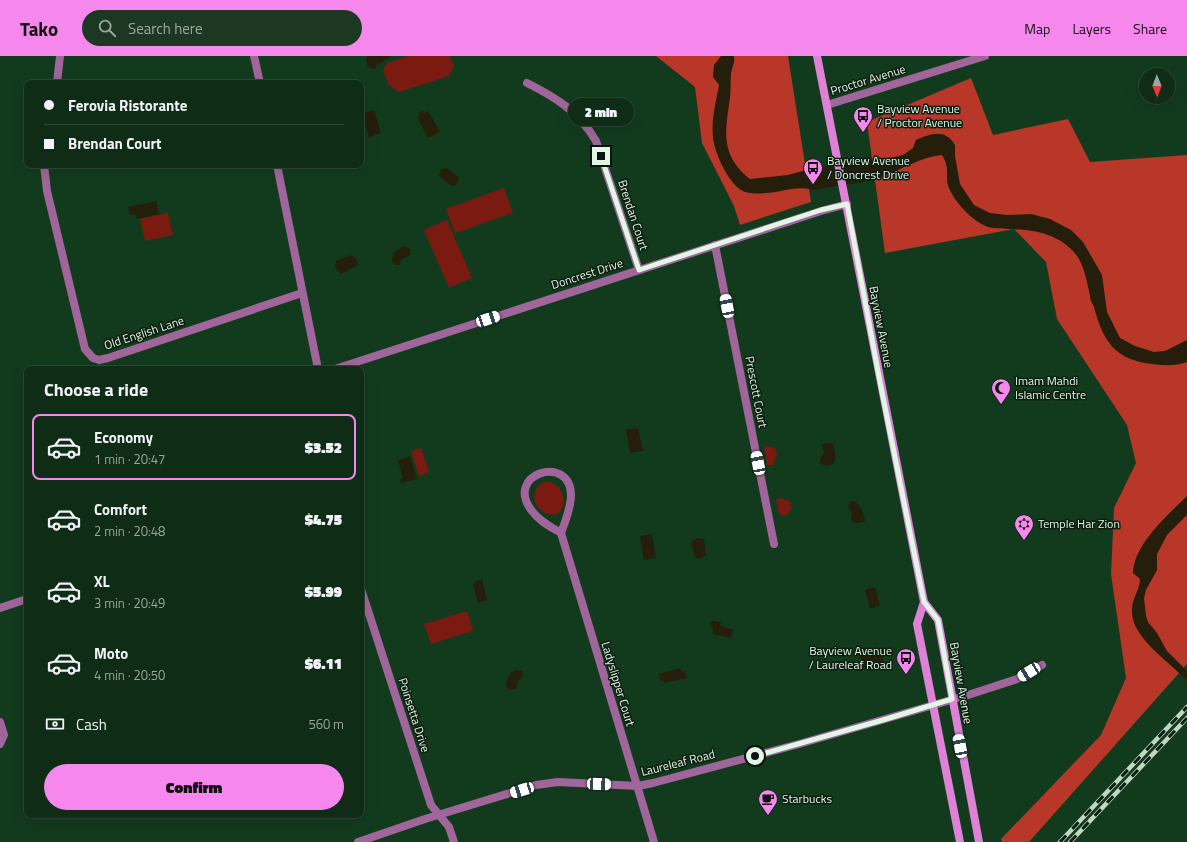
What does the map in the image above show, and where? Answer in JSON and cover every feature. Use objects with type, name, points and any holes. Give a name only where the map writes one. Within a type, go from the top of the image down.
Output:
[{"type":"main road","name":"Bayview Avenue","points":[[817,56],[924,602],[938,620],[978,842]]},
{"type":"main road","name":"Bayview Avenue","points":[[924,602],[917,624],[960,842]]},
{"type":"street","points":[[57,80],[60,56]]},
{"type":"street","points":[[254,56],[259,80]]},
{"type":"street","name":"Proctor Avenue","points":[[827,105],[985,56]]},
{"type":"street","name":"Brendan Court","points":[[527,83],[550,95],[578,115],[589,128],[596,141],[639,270]]},
{"type":"street","name":"Old English Lane","points":[[44,168],[48,191],[85,349],[93,358],[99,360],[108,358],[302,293]]},
{"type":"street","points":[[278,168],[317,366]]},
{"type":"street","name":"Doncrest Drive","points":[[345,366],[821,210],[847,204]]},
{"type":"street","name":"Prescott Court","points":[[715,245],[774,544]]},
{"type":"street","points":[[551,471],[566,479],[569,486],[571,495],[569,508],[561,533],[538,518],[526,503],[527,485],[536,474],[551,471]]},
{"type":"street","name":"Ladyslipper Court","points":[[561,533],[654,842]]},
{"type":"street","name":"Poinsetta Drive","points":[[364,598],[431,805],[449,827],[454,842]]},
{"type":"street","points":[[0,608],[24,600]]},
{"type":"street","name":"Laureleaf Road","points":[[358,842],[439,815],[547,783],[638,786],[799,744],[952,699],[1017,679],[1042,665]]},
{"type":"street","points":[[0,722],[4,735],[0,744]]},
{"type":"shaded area","points":[[367,56],[391,56],[377,64],[376,68],[372,69],[368,67],[366,59]]},
{"type":"shaded area","points":[[408,56],[450,56],[454,66],[449,76],[399,92],[388,84],[383,70],[387,63]]},
{"type":"shaded area","points":[[656,56],[788,56],[811,202],[740,225],[734,206],[702,143],[695,87]]},
{"type":"shaded area","points":[[721,56],[734,56],[726,132],[729,152],[740,170],[750,179],[788,175],[810,169],[895,157],[903,155],[913,148],[916,140],[932,134],[942,134],[947,136],[955,145],[955,156],[960,184],[974,205],[990,213],[1007,215],[1031,214],[1050,219],[1071,230],[1083,242],[1102,275],[1107,312],[1120,338],[1135,346],[1154,352],[1165,351],[1187,340],[1187,362],[1171,365],[1145,363],[1124,356],[1116,351],[1110,344],[1101,328],[1090,299],[1082,266],[1073,251],[1059,240],[1051,236],[1027,230],[991,228],[976,221],[957,202],[952,193],[948,185],[946,165],[942,155],[926,158],[881,177],[856,183],[813,190],[801,188],[759,194],[741,190],[731,180],[722,166],[713,137],[713,118],[719,85],[713,77],[714,65]]},
{"type":"shaded area","points":[[971,78],[993,135],[1068,119],[1090,162],[1187,155],[1187,664],[1029,842],[1002,842],[1001,839],[1101,735],[1126,678],[1111,574],[1114,508],[1136,463],[1127,425],[1057,319],[1046,262],[1014,229],[885,253],[867,122]]},
{"type":"shaded area","points":[[374,110],[381,133],[369,137],[364,121],[364,113]]},
{"type":"shaded area","points":[[423,110],[424,113],[428,111],[440,132],[428,138],[417,117]]},
{"type":"shaded area","points":[[447,168],[459,178],[458,182],[454,186],[450,185],[439,176],[441,169]]},
{"type":"shaded area","points":[[504,188],[513,213],[455,233],[446,209]]},
{"type":"shaded area","points":[[156,201],[159,214],[136,219],[135,214],[130,215],[128,207]]},
{"type":"shaded area","points":[[168,213],[173,235],[145,241],[140,219]]},
{"type":"shaded area","points":[[447,220],[472,278],[449,288],[424,230]]},
{"type":"shaded area","points":[[404,246],[411,250],[410,255],[402,259],[399,265],[395,265],[392,261],[393,253]]},
{"type":"shaded area","points":[[352,255],[357,260],[358,265],[341,274],[335,267],[336,261]]},
{"type":"shaded area","points":[[638,428],[643,451],[630,453],[626,430]]},
{"type":"shaded area","points":[[826,443],[833,444],[836,458],[833,464],[826,466],[820,463],[820,459],[824,453],[822,445]]},
{"type":"shaded area","points":[[764,447],[775,448],[777,454],[773,465],[767,465]]},
{"type":"shaded area","points":[[421,448],[429,472],[419,476],[411,451]]},
{"type":"shaded area","points":[[410,456],[417,479],[401,483],[400,479],[403,478],[398,460]]},
{"type":"shaded area","points":[[547,481],[558,487],[563,497],[564,503],[562,508],[554,515],[541,511],[535,501],[534,495],[536,489],[540,484]]},
{"type":"shaded area","points":[[1187,496],[1187,515],[1167,535],[1157,554],[1157,570],[1146,590],[1144,598],[1148,622],[1157,633],[1167,651],[1187,671],[1187,681],[1153,649],[1138,631],[1134,622],[1132,607],[1140,583],[1140,579],[1133,573],[1139,551],[1153,531]]},
{"type":"shaded area","points":[[779,498],[790,501],[791,509],[786,515],[781,515],[778,511],[776,499]]},
{"type":"shaded area","points":[[851,501],[855,501],[862,509],[865,520],[864,522],[854,523],[851,520],[852,513],[848,506]]},
{"type":"shaded area","points":[[652,534],[656,558],[644,560],[640,536]]},
{"type":"shaded area","points":[[697,538],[704,539],[706,555],[700,559],[695,557],[691,542]]},
{"type":"shaded area","points":[[482,579],[487,600],[478,603],[473,584]]},
{"type":"shaded area","points":[[875,587],[880,605],[870,608],[865,590]]},
{"type":"shaded area","points":[[467,611],[473,631],[431,644],[424,624]]},
{"type":"shaded area","points":[[711,621],[721,622],[720,625],[733,630],[731,638],[713,634],[713,627],[710,626]]},
{"type":"shaded area","points":[[881,651],[884,663],[863,668],[860,657]]},
{"type":"shaded area","points":[[680,668],[682,672],[685,671],[687,678],[665,683],[664,681],[661,682],[659,674]]},
{"type":"shaded area","points":[[516,670],[522,671],[523,676],[518,681],[516,689],[510,690],[506,687],[506,682],[510,675]]},
{"type":"railway","points":[[1060,842],[1187,707]]},
{"type":"railway","points":[[1070,842],[1187,718]]},
{"type":"place","name":"Bayview Avenue / Proctor Avenue","points":[[863,133]]},
{"type":"place","name":"Bayview Avenue / Doncrest Drive","points":[[813,185]]},
{"type":"place","name":"Imam Mahdi Islamic Centre","points":[[1001,405]]},
{"type":"place","name":"Temple Har Zion","points":[[1024,541]]},
{"type":"place","name":"Bayview Avenue / Laureleaf Road","points":[[906,675]]},
{"type":"place","name":"Starbucks","points":[[768,816]]},
{"type":"route","points":[[601,156],[639,270],[821,210],[847,204],[863,297],[924,602],[938,620],[952,699],[932,704],[912,712],[755,756]]}]
